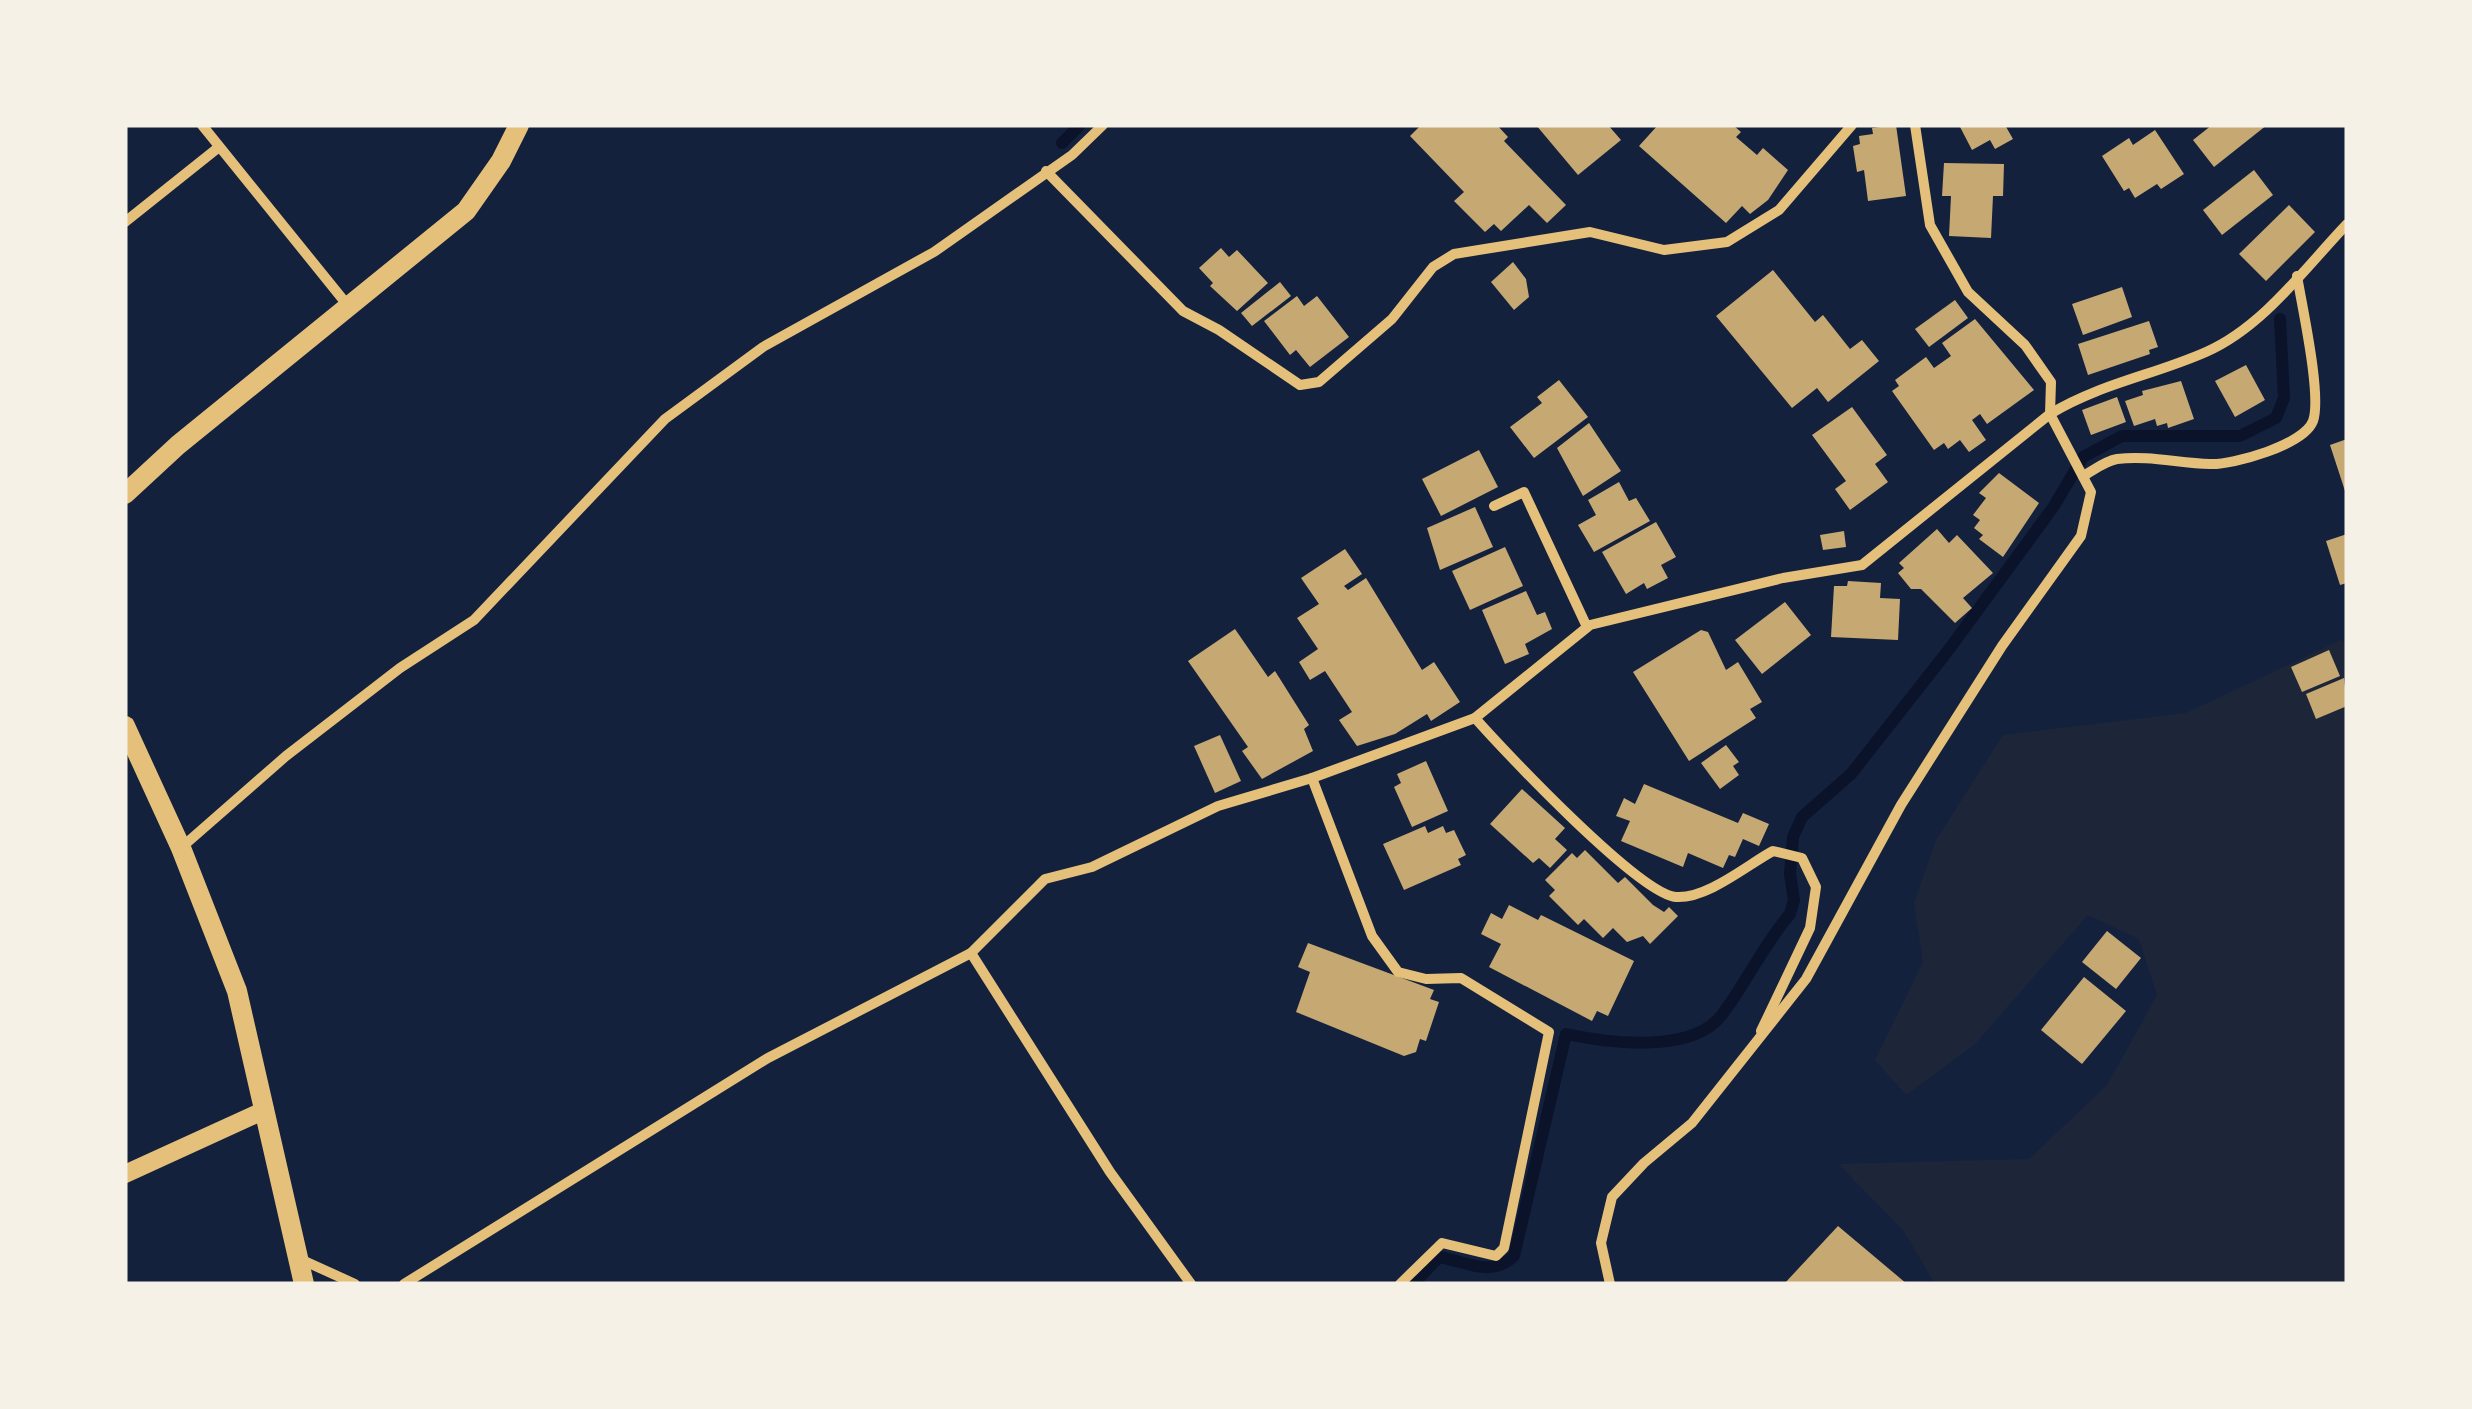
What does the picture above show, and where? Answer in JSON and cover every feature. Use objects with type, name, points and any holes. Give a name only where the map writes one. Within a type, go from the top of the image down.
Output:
[{"type":"main road","points":[[125,494],[466,212],[519,125]]},
{"type":"main road","points":[[125,726],[181,848],[236,992],[304,1284]]},
{"type":"street","points":[[202,125],[349,306]]},
{"type":"street","points":[[181,848],[286,756],[400,668],[474,620],[665,419],[763,347],[934,252],[1072,155],[1104,125]]},
{"type":"street","points":[[1046,172],[1183,312],[1219,330],[1300,384],[1319,382],[1392,319],[1432,267],[1454,254],[1590,232],[1664,250],[1727,242],[1779,210],[1852,125]]},
{"type":"street","points":[[1610,1284],[1600,1243],[1612,1197],[1692,1123],[1806,980],[1900,805],[2002,646],[2081,536],[2092,492],[2050,414],[2051,382],[2025,345],[1968,292],[1930,225],[1916,125]]},
{"type":"street","points":[[125,222],[220,148]]},
{"type":"street","points":[[404,1284],[768,1058],[971,953],[1045,879],[1092,867],[1218,806],[1312,778],[1475,718],[1587,627],[1784,578],[1862,564],[2050,414],[2083,394],[2208,351],[2249,326],[2347,224]]},
{"type":"street","points":[[2083,476],[2112,460],[2149,458],[2214,464],[2286,446],[2302,436],[2313,421],[2315,398],[2298,276]]},
{"type":"street","points":[[1494,506],[1524,492],[1587,627]]},
{"type":"street","points":[[1475,718],[1512,760],[1654,892],[1691,896],[1773,851],[1802,858],[1816,886],[1810,928],[1750,1053]]},
{"type":"street","points":[[1312,778],[1372,936],[1398,972],[1426,979],[1461,978],[1549,1032],[1504,1248],[1496,1256],[1442,1242],[1400,1284]]},
{"type":"street","points":[[971,953],[1110,1172],[1191,1284]]},
{"type":"street","points":[[125,1174],[265,1110]]},
{"type":"street","points":[[299,1258],[355,1284]]},
{"type":"shaded area","points":[[2341,640],[2347,645],[2347,1284],[1935,1284],[1903,1230],[1838,1164],[2029,1159],[2107,1085],[2157,995],[2139,939],[2088,915],[1974,1045],[1906,1095],[1875,1060],[1923,962],[1914,903],[1936,840],[2003,735],[2186,713]]},
{"type":"building","points":[[1421,125],[1497,125],[1508,137],[1504,141],[1566,205],[1547,223],[1529,205],[1501,231],[1494,224],[1485,232],[1454,201],[1464,192],[1410,136]]},
{"type":"building","points":[[1536,125],[1608,125],[1621,140],[1578,175]]},
{"type":"building","points":[[1658,125],[1733,125],[1741,132],[1736,137],[1757,155],[1763,148],[1788,170],[1768,200],[1750,214],[1742,206],[1726,223],[1639,146]]},
{"type":"building","points":[[1896,125],[1906,196],[1868,201],[1864,170],[1857,172],[1853,146],[1860,144],[1859,136],[1873,134],[1872,128]]},
{"type":"building","points":[[1959,125],[2005,125],[2013,139],[1995,149],[1990,140],[1972,150]]},
{"type":"building","points":[[2212,125],[2267,125],[2214,167],[2193,140]]},
{"type":"building","points":[[2155,130],[2184,174],[2161,189],[2157,184],[2135,198],[2129,188],[2124,191],[2102,156],[2129,138],[2133,145]]},
{"type":"building","points":[[1944,163],[2004,164],[2003,196],[1993,196],[1991,238],[1949,236],[1951,196],[1942,196]]},
{"type":"building","points":[[2254,170],[2273,195],[2222,235],[2203,210]]},
{"type":"building","points":[[2289,205],[2315,232],[2266,281],[2239,254]]},
{"type":"building","points":[[1221,248],[1229,257],[1237,250],[1268,283],[1237,311],[1210,286],[1213,283],[1199,268]]},
{"type":"building","points":[[1513,262],[1526,279],[1529,297],[1514,310],[1491,282]]},
{"type":"building","points":[[1773,270],[1815,322],[1823,315],[1850,349],[1862,340],[1879,361],[1828,402],[1817,388],[1792,408],[1716,316]]},
{"type":"building","points":[[1280,282],[1291,296],[1252,326],[1241,313]]},
{"type":"building","points":[[2122,287],[2132,317],[2083,335],[2072,304]]},
{"type":"building","points":[[1297,296],[1304,306],[1317,296],[1349,337],[1310,367],[1296,350],[1290,355],[1264,321]]},
{"type":"building","points":[[1955,300],[1968,318],[1929,347],[1915,329]]},
{"type":"building","points":[[1975,319],[2034,390],[1987,424],[1980,414],[1972,420],[1986,440],[1969,452],[1960,440],[1948,449],[1944,443],[1934,450],[1892,391],[1899,386],[1895,380],[1926,357],[1934,368],[1951,356],[1942,343]]},
{"type":"building","points":[[2149,321],[2158,347],[2149,350],[2150,354],[2088,375],[2078,344]]},
{"type":"building","points":[[2246,365],[2265,400],[2235,417],[2215,381]]},
{"type":"building","points":[[1559,380],[1588,417],[1534,458],[1510,427],[1542,403],[1537,397]]},
{"type":"building","points":[[2181,381],[2194,419],[2168,428],[2167,423],[2157,426],[2155,419],[2134,426],[2125,401],[2143,395],[2142,391]]},
{"type":"building","points":[[2117,397],[2126,422],[2091,435],[2082,410]]},
{"type":"building","points":[[1852,407],[1887,455],[1875,464],[1888,482],[1850,510],[1835,489],[1846,481],[1812,435]]},
{"type":"building","points":[[1589,423],[1621,471],[1583,496],[1557,448]]},
{"type":"building","points":[[2347,439],[2347,494],[2346,494],[2330,445]]},
{"type":"building","points":[[1479,450],[1498,487],[1441,516],[1422,479]]},
{"type":"building","points":[[1999,473],[2039,503],[2003,557],[1979,539],[1983,535],[1974,528],[1980,520],[1973,515],[1986,498],[1979,493]]},
{"type":"building","points":[[1619,482],[1629,501],[1636,498],[1650,521],[1594,552],[1578,525],[1596,515],[1588,500]]},
{"type":"building","points":[[1475,507],[1493,547],[1440,570],[1427,528]]},
{"type":"building","points":[[1656,522],[1676,557],[1661,565],[1668,578],[1647,589],[1644,583],[1626,594],[1602,552]]},
{"type":"building","points":[[1937,529],[1949,543],[1957,535],[1993,573],[1963,598],[1972,608],[1955,623],[1921,589],[1911,589],[1898,573],[1904,568],[1899,563]]},
{"type":"building","points":[[1844,531],[1846,547],[1823,550],[1820,535]]},
{"type":"building","points":[[2347,534],[2347,583],[2340,585],[2326,541]]},
{"type":"building","points":[[1505,547],[1523,586],[1470,610],[1452,571]]},
{"type":"building","points":[[1345,549],[1362,574],[1344,586],[1348,590],[1366,578],[1422,670],[1434,662],[1460,702],[1431,721],[1427,714],[1395,734],[1357,746],[1339,720],[1352,712],[1325,671],[1310,680],[1299,662],[1318,649],[1297,618],[1319,604],[1301,578]]},
{"type":"building","points":[[1848,581],[1881,583],[1880,598],[1900,599],[1898,640],[1831,637],[1834,586],[1847,586]]},
{"type":"building","points":[[1526,591],[1537,615],[1545,612],[1552,629],[1525,644],[1529,654],[1505,664],[1482,610]]},
{"type":"building","points":[[1785,602],[1811,635],[1762,674],[1735,640]]},
{"type":"building","points":[[1235,629],[1268,677],[1275,671],[1309,725],[1304,729],[1313,751],[1262,779],[1242,751],[1248,747],[1188,661]]},
{"type":"building","points":[[1701,630],[1708,632],[1726,670],[1738,662],[1762,702],[1750,709],[1756,718],[1689,761],[1633,672]]},
{"type":"building","points":[[2329,650],[2340,676],[2302,692],[2291,667]]},
{"type":"building","points":[[2344,678],[2347,706],[2316,719],[2306,694]]},
{"type":"building","points":[[1220,735],[1241,781],[1215,793],[1194,746]]},
{"type":"building","points":[[1726,745],[1739,762],[1733,766],[1739,775],[1720,789],[1701,763]]},
{"type":"building","points":[[1426,761],[1448,811],[1412,827],[1394,787],[1401,783],[1397,774]]},
{"type":"building","points":[[1644,784],[1738,823],[1743,813],[1769,824],[1759,846],[1743,839],[1735,857],[1729,855],[1723,868],[1688,853],[1683,867],[1621,841],[1630,821],[1616,816],[1624,798],[1635,804]]},
{"type":"building","points":[[1522,789],[1565,828],[1555,839],[1567,850],[1550,868],[1539,858],[1533,863],[1490,824]]},
{"type":"building","points":[[1425,826],[1428,833],[1443,826],[1446,833],[1454,830],[1466,855],[1458,859],[1461,865],[1404,890],[1383,844]]},
{"type":"building","points":[[1585,850],[1618,883],[1625,877],[1653,905],[1664,912],[1669,907],[1678,916],[1650,944],[1643,936],[1627,942],[1613,928],[1603,938],[1584,919],[1578,925],[1549,896],[1555,890],[1545,880],[1572,853],[1577,858]]},
{"type":"building","points":[[1509,905],[1538,920],[1541,915],[1634,961],[1608,1016],[1597,1011],[1592,1021],[1489,967],[1501,944],[1481,934],[1491,913],[1502,919]]},
{"type":"building","points":[[2107,931],[2141,958],[2116,989],[2082,962]]},
{"type":"building","points":[[1308,943],[1434,990],[1430,999],[1439,1002],[1426,1041],[1420,1039],[1416,1052],[1404,1056],[1296,1012],[1310,972],[1298,967]]},
{"type":"building","points":[[2084,977],[2126,1011],[2082,1064],[2041,1030]]},
{"type":"building","points":[[1838,1226],[1907,1284],[1784,1284]]},
{"type":"waterway","points":[[1062,143],[1080,125]]},
{"type":"waterway","points":[[1413,1284],[1439,1257],[1488,1267],[1514,1256],[1566,1034],[1626,1042],[1670,1041],[1707,1028],[1721,1016],[1790,914],[1794,900],[1790,874],[1793,837],[1802,817],[1851,774],[1947,652],[2054,506],[2083,457],[2122,436],[2240,436],[2276,418],[2284,398],[2280,319]]}]
